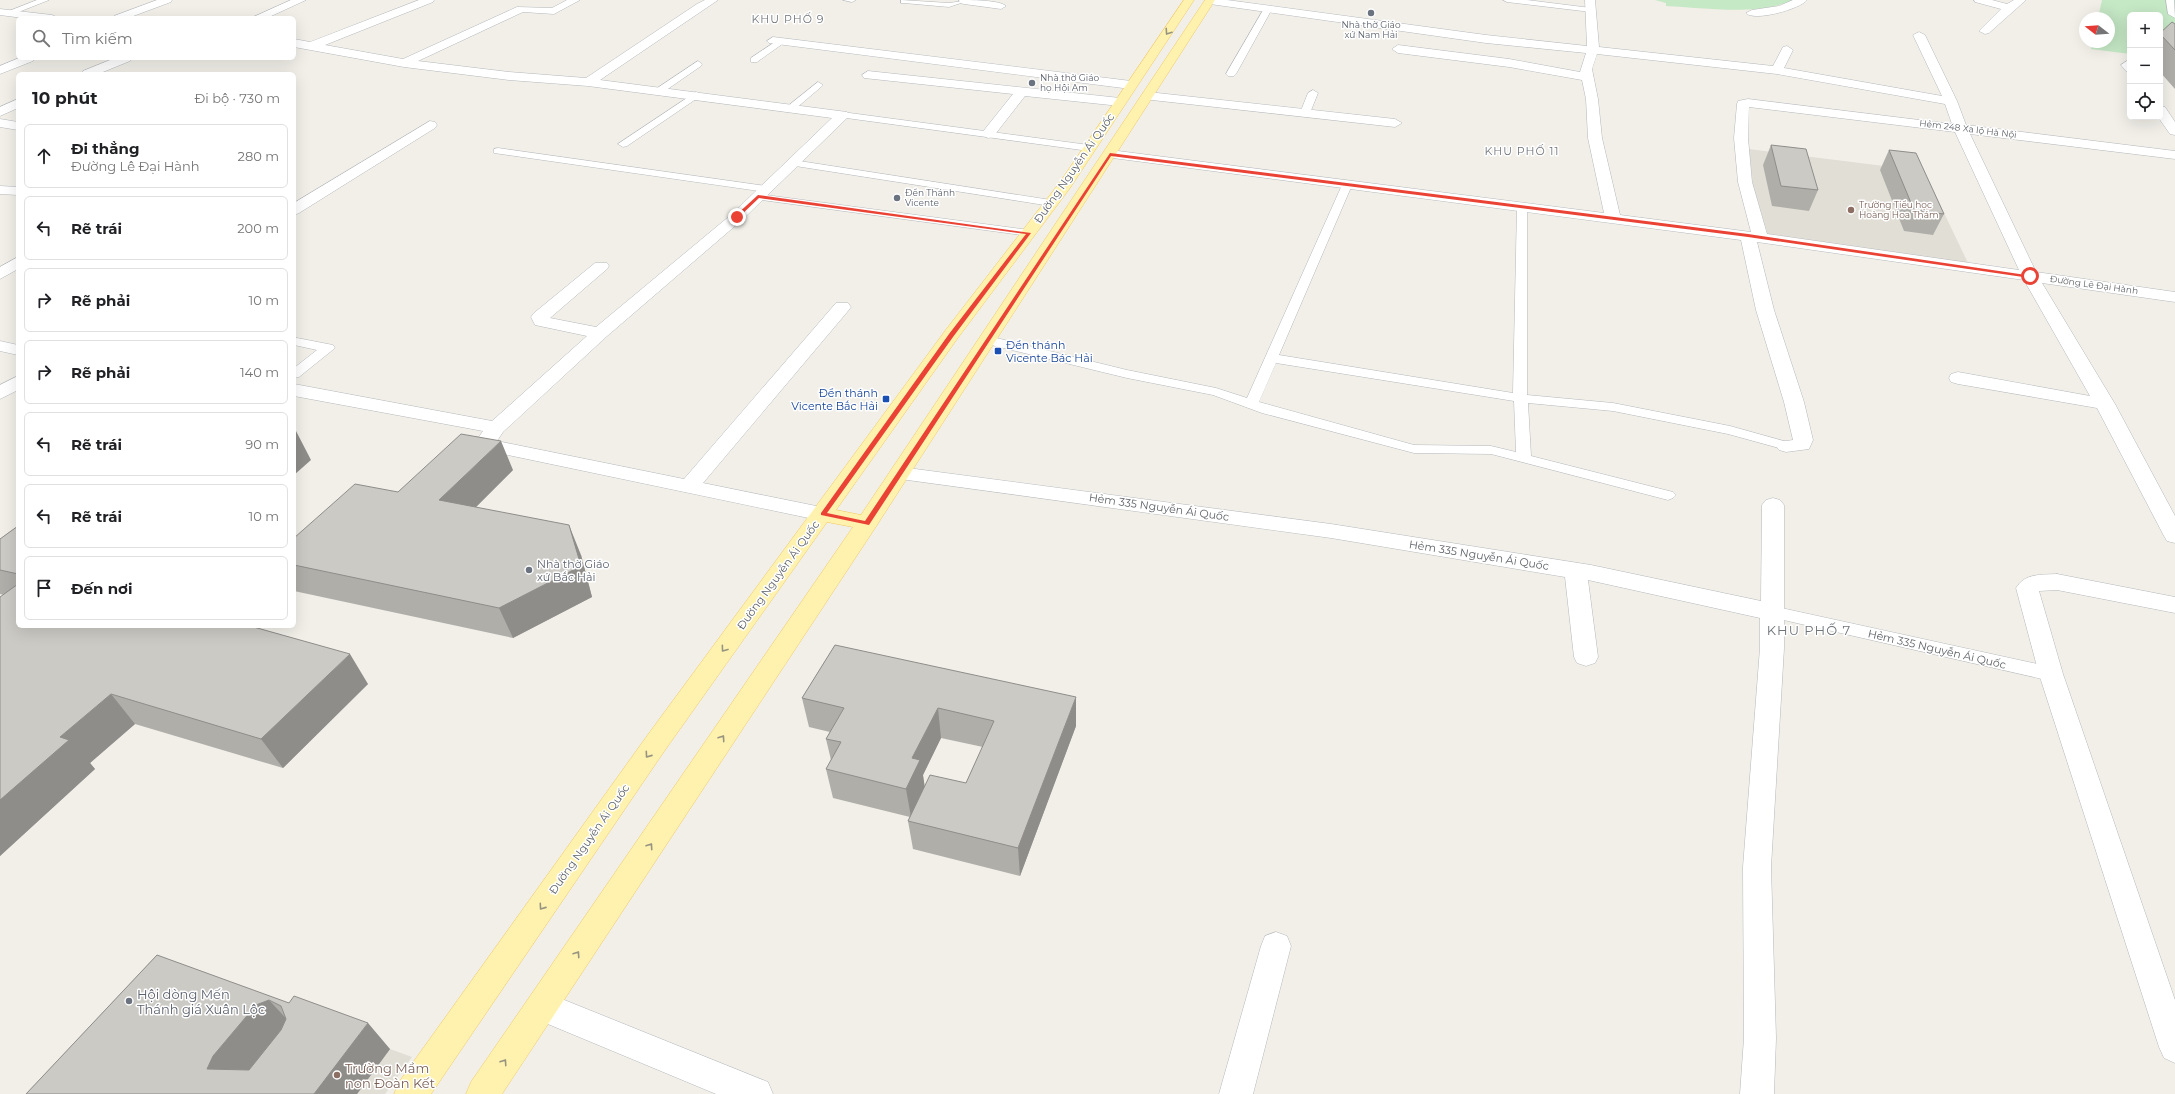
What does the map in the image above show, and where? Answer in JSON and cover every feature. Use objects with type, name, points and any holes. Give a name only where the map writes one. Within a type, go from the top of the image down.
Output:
[{"type":"main road","name":"Đường Nguyễn Ái Quốc","points":[[411,1094],[656,743],[951,336],[1051,203],[1089,148],[1133,94],[1203,0]]},
{"type":"main road","name":"Đường Nguyễn Ái Quốc","points":[[482,1094],[867,523],[1110,154],[1133,94]]},
{"type":"main road","points":[[823,514],[867,523]]},
{"type":"street","points":[[123,16],[167,0]]},
{"type":"street","points":[[262,16],[301,0]]},
{"type":"street","points":[[312,46],[429,0]]},
{"type":"street","points":[[404,63],[520,9],[554,11],[575,0]]},
{"type":"street","points":[[588,82],[701,6],[714,0]]},
{"type":"street","points":[[1203,0],[1420,30],[1777,70],[1951,101]]},
{"type":"street","points":[[1752,13],[1782,9],[1802,0]]},
{"type":"street","points":[[1979,0],[2009,8]]},
{"type":"street","points":[[1984,31],[2009,8],[2021,0]]},
{"type":"street","points":[[965,1],[1001,6]]},
{"type":"street","points":[[1590,5],[1593,50],[1586,69],[1592,99],[1595,138],[1613,218]]},
{"type":"street","points":[[4,12],[36,16]]},
{"type":"street","points":[[1420,30],[1404,49],[1509,63],[1588,77]]},
{"type":"street","points":[[1919,35],[1951,101],[1960,128],[2030,276],[2105,404],[2175,536]]},
{"type":"street","points":[[777,41],[1133,94],[1395,123]]},
{"type":"street","points":[[296,43],[404,63],[509,76],[588,82],[842,115]]},
{"type":"street","points":[[1777,70],[1787,50]]},
{"type":"street","points":[[0,70],[24,60]]},
{"type":"street","points":[[92,72],[121,60]]},
{"type":"street","points":[[868,75],[1021,92],[1133,94]]},
{"type":"street","points":[[988,134],[1021,92]]},
{"type":"street","name":"Hẻm 248 Xa lộ Hà Nội","points":[[1754,237],[1745,182],[1741,116],[1743,104],[1760,103],[2175,155]]},
{"type":"street","points":[[0,112],[16,104]]},
{"type":"street","points":[[2163,114],[2175,131]]},
{"type":"street","points":[[823,514],[690,485],[484,444],[496,428],[600,333],[737,217],[842,115]]},
{"type":"street","points":[[0,123],[16,126]]},
{"type":"street","points":[[296,209],[430,125]]},
{"type":"street","name":"Đường Lê Đại Hành","points":[[1110,154],[1613,218],[2175,297]]},
{"type":"street","points":[[0,190],[16,192]]},
{"type":"street","points":[[1754,237],[1765,310],[1794,402],[1803,440],[1802,445],[1786,446]]},
{"type":"street","points":[[0,274],[16,263]]},
{"type":"street","points":[[600,333],[541,321],[540,317],[601,266]]},
{"type":"street","points":[[690,485],[842,307]]},
{"type":"street","points":[[0,346],[16,350]]},
{"type":"street","points":[[1958,378],[2105,404]]},
{"type":"street","points":[[0,393],[16,383]]},
{"type":"street","points":[[296,390],[496,428]]},
{"type":"street","name":"Hẻm 335 Nguyễn Ái Quốc","points":[[900,473],[1331,531],[1576,571],[1772,612]]},
{"type":"street","points":[[1757,1094],[1760,1038],[1758,867],[1772,648],[1773,505]]},
{"type":"street","points":[[1576,571],[1586,657]]},
{"type":"street","points":[[2175,605],[2057,582],[2034,583],[2027,588],[2051,674],[2175,1047]]},
{"type":"street","points":[[1236,1094],[1276,946]]},
{"type":"street","points":[[542,1006],[756,1094]]},
{"type":"lane","points":[[4,12],[44,0]]},
{"type":"lane","points":[[847,0],[852,0]]},
{"type":"lane","points":[[1507,0],[1590,5]]},
{"type":"lane","points":[[904,1],[949,5],[965,1]]},
{"type":"lane","points":[[2172,1],[2172,14],[2175,16]]},
{"type":"lane","points":[[1231,74],[1268,9]]},
{"type":"lane","points":[[754,60],[777,41]]},
{"type":"lane","points":[[659,91],[698,64]]},
{"type":"lane","points":[[791,108],[818,85]]},
{"type":"lane","points":[[1305,113],[1314,93]]},
{"type":"lane","points":[[624,144],[696,95]]},
{"type":"lane","points":[[842,115],[1089,148]]},
{"type":"lane","points":[[498,151],[762,193],[1029,233]]},
{"type":"lane","points":[[793,163],[1051,203]]},
{"type":"lane","points":[[1251,404],[1347,184]]},
{"type":"lane","points":[[1522,207],[1520,398],[1524,458]]},
{"type":"lane","points":[[988,340],[1127,374],[1216,392],[1355,435],[1414,449],[1491,450],[1668,495]]},
{"type":"lane","points":[[296,372],[328,348],[297,342]]},
{"type":"lane","points":[[1271,358],[1520,398],[1613,407],[1730,430],[1786,446]]},
{"type":"lane","name":"Hẻm 335 Nguyễn Ái Quốc","points":[[1772,612],[2051,674]]},
{"type":"shaded area","name":"Trường Tiểu học Hoàng Hoa Thám","points":[[1749,149],[1924,171],[1968,263],[1768,235],[1753,185]]},
{"type":"shaded area","points":[[390,1049],[412,1057],[385,1094],[260,1094]]},
{"type":"green space","points":[[1655,0],[1794,0],[1763,8],[1731,10],[1666,6],[1666,3]]},
{"type":"green space","points":[[2102,0],[2175,0],[2175,59],[2163,58],[2163,12],[2127,12],[2127,54],[2091,49],[2115,48],[2115,12],[2099,12]]},
{"type":"building","points":[[2172,22],[2175,24],[2175,50],[2163,37],[2163,30]]},
{"type":"building","points":[[1771,145],[1806,149],[1818,190],[1781,186]]},
{"type":"building","points":[[1889,150],[1916,153],[1944,214],[1914,210]]},
{"type":"building","points":[[461,434],[501,441],[439,500],[569,525],[581,566],[499,608],[296,565],[296,536],[355,484],[398,492]]},
{"type":"building","points":[[16,527],[16,574],[0,570],[0,539]]},
{"type":"building","points":[[16,585],[16,628],[257,628],[350,654],[261,739],[111,694],[60,737],[69,740],[0,800],[0,597]]},
{"type":"building","points":[[835,645],[1076,697],[1018,848],[908,821],[930,775],[966,783],[994,721],[938,708],[912,758],[920,760],[906,789],[826,769],[841,742],[826,739],[844,708],[802,698]]},
{"type":"building","points":[[157,955],[289,1003],[294,996],[368,1023],[314,1094],[26,1094]],"holes":[[[269,1000],[281,1006],[286,1019],[281,1030],[249,1070],[207,1069],[213,1056],[256,1005]]]},
{"type":"place","name":"Nhà thờ Giáo xứ Nam Hải","points":[[1371,13]]},
{"type":"place","name":"Nhà thờ Giáo họ Hội Am","points":[[1032,83]]},
{"type":"place","name":"Đền Thánh Vicente","points":[[897,198]]},
{"type":"place","name":"Trường Tiểu học Hoàng Hoa Thám","points":[[1851,210]]},
{"type":"place","name":"Đền thánh Vicente Bác Hải","points":[[998,351]]},
{"type":"place","name":"Đền thánh Vicente Bắc Hải","points":[[886,399]]},
{"type":"place","name":"Nhà thờ Giáo xứ Bắc Hải","points":[[529,570]]},
{"type":"place","name":"Hội dòng Mến Thánh giá Xuân Lộc","points":[[129,1001]]},
{"type":"place","name":"Trường Mầm non Đoàn Kết","points":[[337,1075]]},
{"type":"district","name":"KHU PHỐ 9","points":[[788,19]]},
{"type":"district","name":"KHU PHỐ 11","points":[[1522,151]]},
{"type":"district","name":"KHU PHỐ 7","points":[[1809,630]]},
{"type":"route","points":[[737,217],[758,197],[1029,233],[951,336],[823,514],[867,523],[1110,154],[1748,236],[2030,276]]}]
